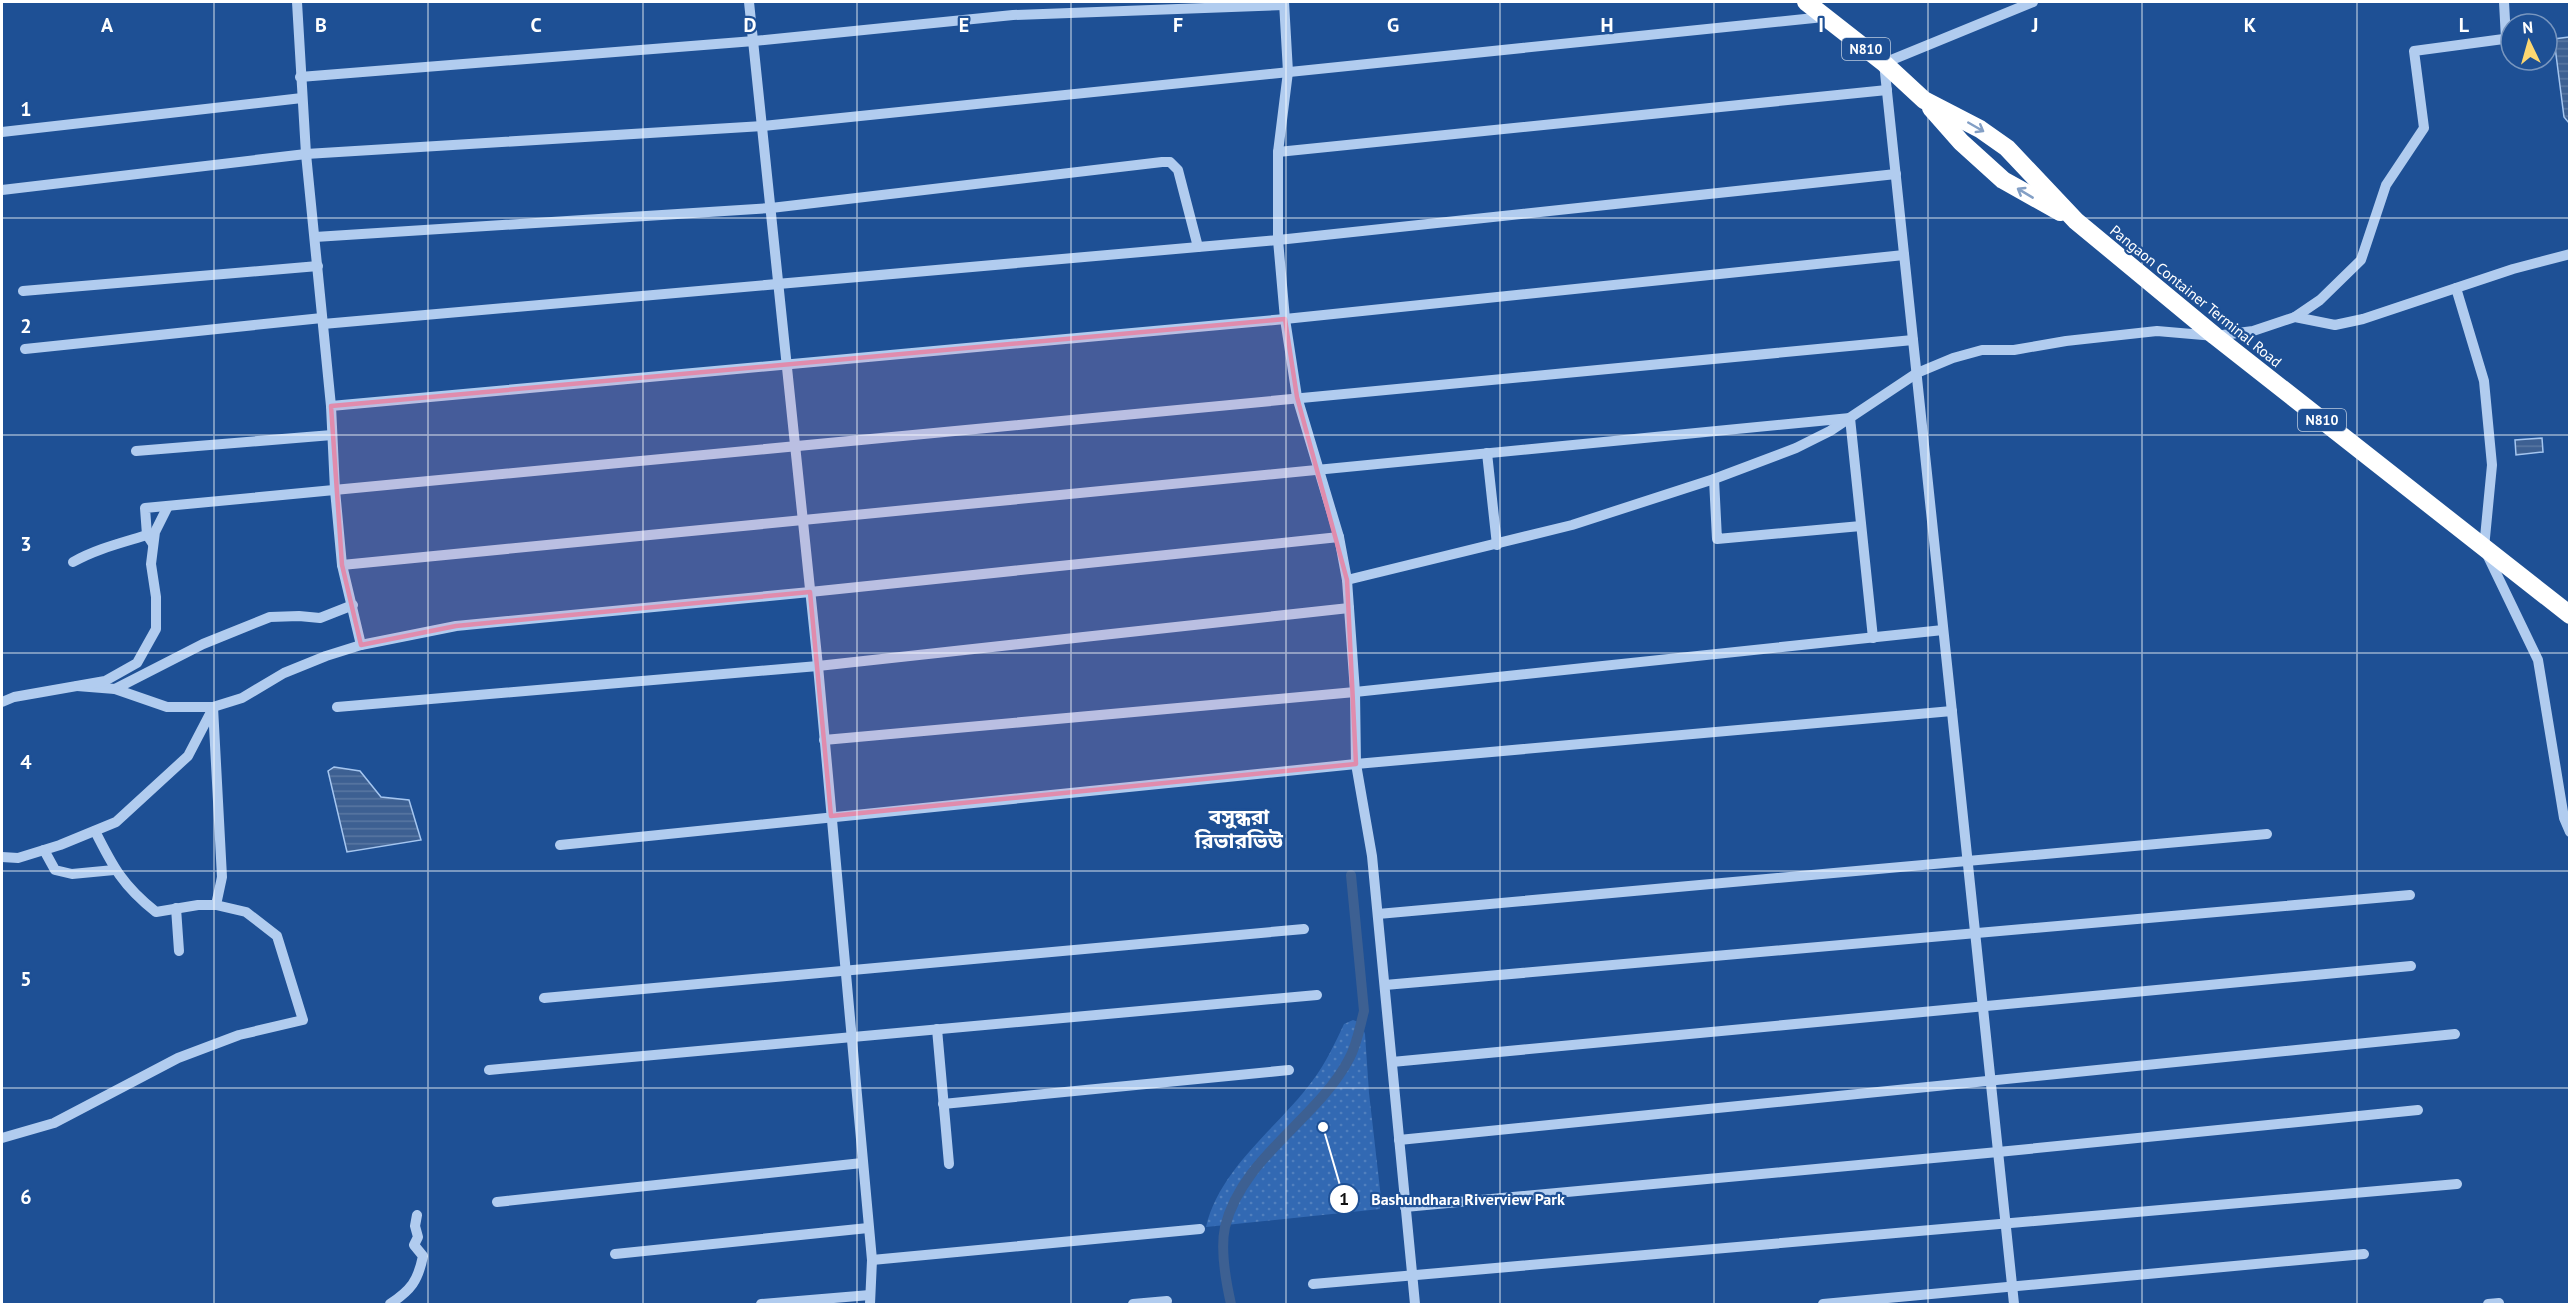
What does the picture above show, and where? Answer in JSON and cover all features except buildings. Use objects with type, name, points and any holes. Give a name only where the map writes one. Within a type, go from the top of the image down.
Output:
[{"type":"highway","name":"Pangaon Container Terminal Road","points":[[1806,2],[1884,63],[1924,100],[1980,129],[2007,148],[2076,221],[2215,336],[2570,615]]},
{"type":"highway","name":"N810","points":[[1924,100],[1961,142],[2003,180],[2076,221]]},
{"type":"street","points":[[297,2],[306,154],[331,406],[342,565],[361,645]]},
{"type":"street","points":[[748,2],[763,126],[818,666],[872,1260],[870,1300],[761,1305]]},
{"type":"street","points":[[2014,1305],[1884,63],[2033,2]]},
{"type":"street","points":[[300,77],[754,41],[1012,15],[1284,3],[1288,72],[1278,152],[1278,240],[1285,320],[1297,397],[1339,537],[1347,580],[1355,692],[1356,764],[1372,856],[1415,1305]]},
{"type":"street","points":[[2,190],[306,154],[763,126],[1824,17]]},
{"type":"street","points":[[1347,580],[1572,525],[1714,479],[1796,448],[1850,418],[1917,373],[1953,358],[1982,350],[2014,350],[2066,341],[2112,338],[2157,331],[2215,336],[2253,331],[2295,317],[2320,300],[2361,260],[2386,185],[2424,128],[2414,51],[2499,40]]},
{"type":"street","points":[[1278,152],[1887,90]]},
{"type":"street","points":[[2,132],[302,98]]},
{"type":"street","points":[[315,237],[771,208],[1170,162],[1178,170],[1198,247]]},
{"type":"street","points":[[25,349],[323,321],[779,285],[1278,240],[1896,174]]},
{"type":"street","points":[[2295,317],[2335,325],[2363,319],[2513,269],[2570,254]]},
{"type":"street","points":[[331,406],[1285,320],[1904,255]]},
{"type":"street","points":[[23,291],[318,266]]},
{"type":"street","points":[[2456,288],[2484,381],[2492,465],[2484,548],[2538,660],[2564,818],[2570,832]]},
{"type":"street","points":[[2,702],[14,697],[105,681],[137,663],[156,629],[156,597],[145,508],[1913,340]]},
{"type":"street","points":[[342,565],[1850,418]]},
{"type":"street","points":[[1850,418],[1873,638]]},
{"type":"street","points":[[136,451],[332,435]]},
{"type":"street","points":[[1487,453],[1497,545]]},
{"type":"street","points":[[1714,479],[1717,539],[1862,526]]},
{"type":"street","points":[[73,562],[94,551],[150,539],[168,506]]},
{"type":"street","points":[[77,686],[116,689],[167,707],[213,707],[242,698],[284,673],[326,656],[361,645],[456,626],[1339,537]]},
{"type":"street","points":[[116,689],[203,644],[270,617],[299,615],[320,618],[352,605]]},
{"type":"street","points":[[337,707],[818,666],[1349,608]]},
{"type":"street","points":[[824,740],[1355,692],[1943,630]]},
{"type":"street","points":[[2,857],[18,858],[116,822],[188,756],[213,707]]},
{"type":"street","points":[[213,707],[222,877],[216,905]]},
{"type":"street","points":[[560,845],[1356,764],[1952,711]]},
{"type":"street","points":[[2,1138],[54,1123],[178,1058],[239,1035],[303,1020],[277,936],[246,912],[216,905],[198,905],[156,912],[132,893],[114,870],[95,831]]},
{"type":"street","points":[[1378,914],[2267,834]]},
{"type":"street","points":[[44,850],[56,870],[72,874],[114,870]]},
{"type":"street","points":[[1384,985],[1975,935],[2410,895]]},
{"type":"street","points":[[176,908],[179,951]]},
{"type":"street","points":[[544,998],[1304,929]]},
{"type":"street","points":[[1392,1062],[2410,966]]},
{"type":"street","points":[[489,1070],[1317,995]]},
{"type":"street","points":[[937,1029],[949,1164]]},
{"type":"street","points":[[1399,1140],[2455,1034]]},
{"type":"street","points":[[943,1104],[1289,1070]]},
{"type":"street","points":[[1405,1207],[2418,1110]]},
{"type":"street","points":[[497,1202],[862,1163]]},
{"type":"street","points":[[1313,1284],[2457,1184]]},
{"type":"street","points":[[390,1305],[406,1294],[419,1276],[423,1256],[414,1245],[418,1237],[415,1226],[417,1215]]},
{"type":"street","points":[[615,1254],[868,1228]]},
{"type":"street","points":[[872,1260],[1200,1229]]},
{"type":"street","points":[[1823,1305],[2364,1254]]},
{"type":"street","points":[[1133,1305],[1167,1302]]},
{"type":"highlighted area","points":[[1285,319],[1297,397],[1347,580],[1356,764],[831,816],[810,592],[456,626],[361,645],[342,565],[331,406]]},
{"type":"shaded area","points":[[2570,37],[2569,123],[2564,117],[2558,72],[2559,38]]},
{"type":"shaded area","points":[[2542,438],[2543,452],[2516,455],[2515,440]]},
{"type":"shaded area","points":[[334,767],[360,771],[381,797],[409,800],[421,840],[347,852],[328,771]]},
{"type":"shaded area","points":[[1353,1020],[1361,1023],[1365,1034],[1381,1198],[1380,1209],[1206,1227],[1213,1205],[1224,1185],[1252,1149],[1313,1080],[1344,1024]]},
{"type":"waterway","points":[[1231,1304],[1223,1246],[1225,1227],[1234,1202],[1263,1159],[1319,1101],[1335,1081],[1352,1054],[1358,1035],[1364,1011],[1351,875]]},
{"type":"place","name":"Bashundhara Riverview Park","points":[[1323,1127]]},
{"type":"district","name":"বসুন্ধরা রিভারভিউ","points":[[1239,828]]}]
